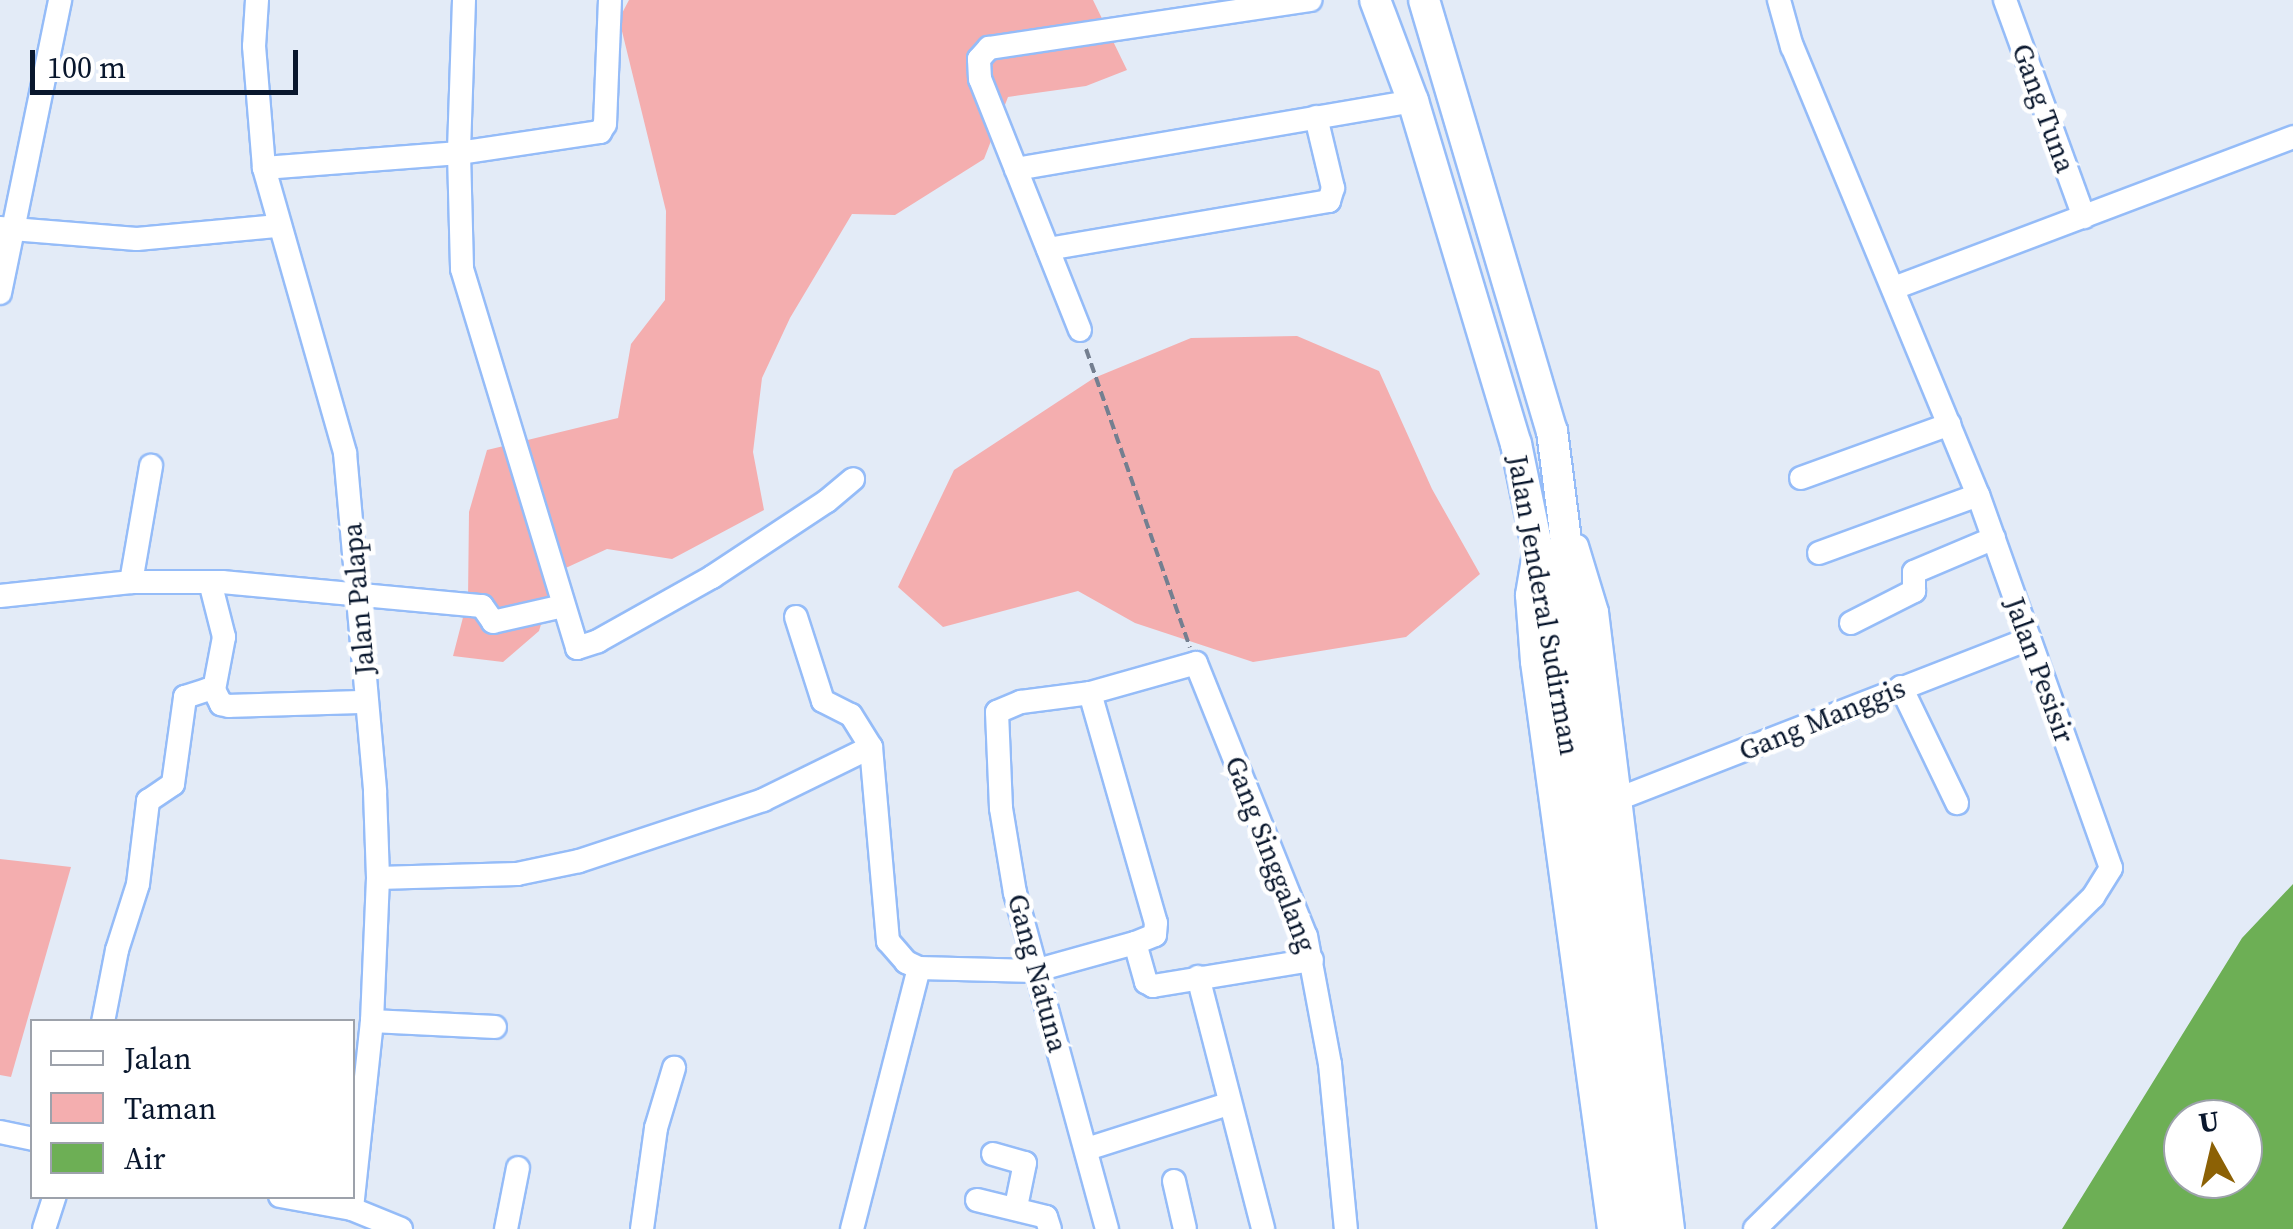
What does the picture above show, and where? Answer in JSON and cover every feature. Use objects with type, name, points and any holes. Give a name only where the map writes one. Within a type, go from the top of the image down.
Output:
[{"type":"main road","name":"Jalan Jenderal Sudirman","points":[[1374,0],[1413,102],[1550,537],[1654,1229]]},
{"type":"main road","name":"Jalan Jenderal Sudirman","points":[[1424,0],[1552,431],[1550,537]]},
{"type":"main road","name":"Jalan Jenderal Sudirman","points":[[1564,617],[1632,1229]]},
{"type":"street","points":[[0,293],[6,229],[60,0]]},
{"type":"street","name":"Jalan Palapa","points":[[257,0],[254,46],[264,168],[345,453],[359,593],[378,878],[372,1021],[355,1134]]},
{"type":"street","points":[[464,0],[459,153],[462,269],[571,637],[582,650],[712,577],[828,502],[854,479]]},
{"type":"street","points":[[264,168],[459,153],[600,132],[605,124],[610,0]]},
{"type":"street","points":[[1080,330],[980,79],[979,59],[989,48],[1310,0]]},
{"type":"street","name":"Jalan Pesisir","points":[[1754,1229],[2104,884],[2110,856],[2026,640],[1978,494],[1792,47],[1779,0]]},
{"type":"street","name":"Gang Tuna","points":[[2005,0],[2084,217]]},
{"type":"street","points":[[1016,169],[1413,102]]},
{"type":"street","points":[[1048,249],[1329,201],[1333,188],[1316,117]]},
{"type":"street","points":[[1894,288],[2293,137]]},
{"type":"street","points":[[6,229],[136,239],[278,226]]},
{"type":"street","points":[[1802,478],[1950,424]]},
{"type":"street","points":[[131,582],[151,466]]},
{"type":"street","points":[[1819,553],[1978,494]]},
{"type":"street","points":[[1609,1229],[1528,626],[1527,595],[1550,537],[1577,546],[1597,612],[1674,1229]]},
{"type":"street","points":[[1851,622],[1914,590],[1914,572],[1994,538]]},
{"type":"street","points":[[0,596],[131,582],[210,582],[485,606],[493,622],[563,606]]},
{"type":"street","points":[[210,582],[224,638],[214,690],[222,704],[366,702]]},
{"type":"street","points":[[796,617],[823,701],[850,715],[871,747],[888,941],[896,954],[919,968],[1034,971],[1155,934],[1156,923],[1090,693],[1196,662]]},
{"type":"street","name":"Gang Manggis","points":[[1618,799],[2026,640]]},
{"type":"street","name":"Gang Singgalang","points":[[1196,662],[1289,891],[1312,960],[1330,1064],[1346,1229]]},
{"type":"street","points":[[1901,688],[1957,803]]},
{"type":"street","points":[[103,1019],[117,950],[138,884],[150,797],[173,784],[185,697],[214,690]]},
{"type":"street","name":"Gang Natuna","points":[[1090,693],[1021,702],[996,712],[1001,808],[1015,893],[1108,1229]]},
{"type":"street","points":[[378,878],[518,874],[578,861],[763,800],[871,747]]},
{"type":"street","points":[[1135,943],[1150,986],[1312,960]]},
{"type":"street","points":[[852,1229],[919,968]]},
{"type":"street","points":[[1198,977],[1263,1229]]},
{"type":"street","points":[[372,1021],[495,1027]]},
{"type":"street","points":[[642,1229],[656,1128],[674,1068]]},
{"type":"street","points":[[1086,1149],[1228,1104]]},
{"type":"street","points":[[0,1132],[30,1139]]},
{"type":"street","points":[[994,1154],[1025,1163],[1016,1207]]},
{"type":"street","points":[[506,1229],[518,1168]]},
{"type":"street","points":[[1174,1182],[1185,1229]]},
{"type":"street","points":[[44,1229],[54,1199]]},
{"type":"street","points":[[297,1199],[344,1207],[402,1229]]},
{"type":"street","name":"Jalan Palapa","points":[[326,1229],[344,1207],[345,1199]]},
{"type":"street","points":[[977,1200],[1046,1216],[1050,1229]]},
{"type":"path","points":[[1080,330],[1196,662]]},
{"type":"green space","points":[[629,0],[1093,0],[1127,70],[1086,86],[1008,97],[984,159],[895,215],[852,214],[790,318],[762,378],[753,452],[764,510],[672,559],[607,549],[557,572],[539,631],[503,662],[453,656],[468,598],[469,512],[487,450],[618,418],[631,344],[665,300],[666,211],[619,19]]},
{"type":"green space","points":[[1297,336],[1379,371],[1432,489],[1480,574],[1406,637],[1253,662],[1135,623],[1078,591],[943,627],[898,587],[954,470],[1094,378],[1191,338]]},
{"type":"green space","points":[[0,859],[71,867],[11,1077],[0,1075]]},
{"type":"water","points":[[2293,884],[2293,1229],[2062,1229],[2242,938]]}]
